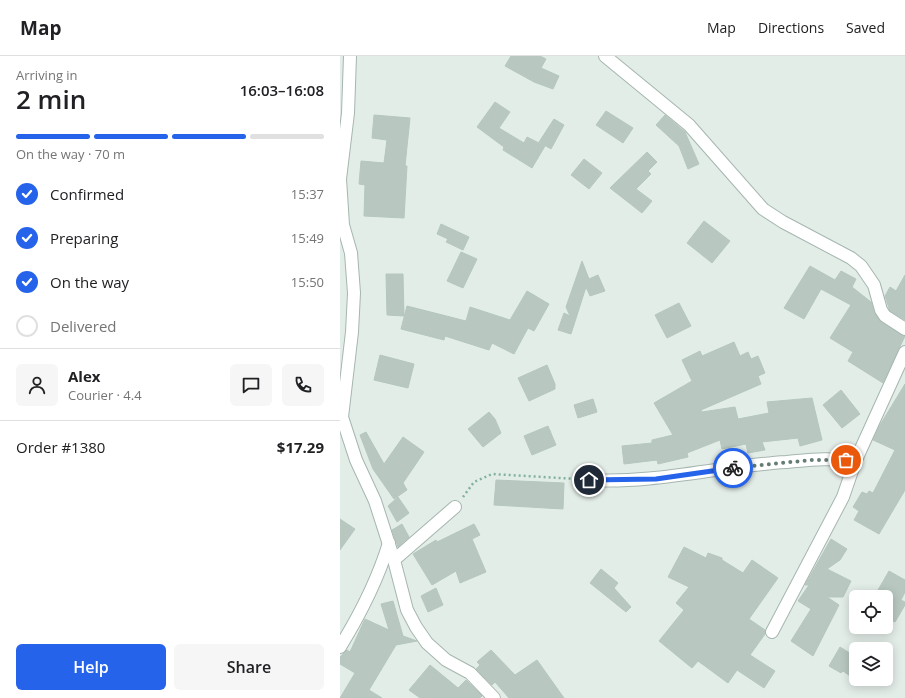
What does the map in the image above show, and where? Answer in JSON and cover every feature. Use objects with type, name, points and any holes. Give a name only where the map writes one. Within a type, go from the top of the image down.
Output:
[{"type":"street","points":[[350,56],[348,113],[340,179],[342,224],[351,254],[354,293],[352,332],[341,416],[348,440],[375,501],[394,560],[407,610],[427,643],[446,660],[470,673],[494,698]]},
{"type":"street","points":[[605,56],[689,125],[763,209],[783,222],[851,258],[860,266],[874,285],[884,316],[905,329]]},
{"type":"street","points":[[772,632],[838,508],[855,462],[905,352]]},
{"type":"street","points":[[589,480],[656,479],[764,463],[834,459],[855,462]]},
{"type":"street","points":[[394,560],[455,507]]},
{"type":"street","points":[[340,647],[362,612],[381,570],[389,543]]},
{"type":"path","points":[[455,507],[474,482],[492,474],[589,480]]},
{"type":"building","points":[[511,56],[540,56],[546,59],[541,68],[559,76],[553,89],[534,82],[505,66]]},
{"type":"building","points":[[495,102],[510,112],[499,128],[524,143],[527,137],[545,146],[532,168],[503,150],[504,147],[477,127]]},
{"type":"building","points":[[606,111],[633,128],[623,143],[596,125]]},
{"type":"building","points":[[374,115],[410,118],[405,166],[407,166],[404,218],[364,216],[365,185],[359,184],[361,161],[384,163],[387,140],[372,138]]},
{"type":"building","points":[[665,115],[685,132],[699,164],[688,169],[679,146],[656,125]]},
{"type":"building","points":[[554,119],[564,125],[551,149],[539,142]]},
{"type":"building","points":[[647,152],[657,162],[648,171],[651,174],[636,189],[652,201],[642,213],[610,188]]},
{"type":"building","points":[[584,159],[602,173],[589,189],[571,175]]},
{"type":"building","points":[[704,221],[730,241],[712,263],[687,243]]},
{"type":"building","points":[[441,224],[469,237],[463,250],[446,242],[448,239],[437,234]]},
{"type":"building","points":[[461,252],[477,259],[463,288],[447,281]]},
{"type":"building","points":[[582,261],[589,279],[598,275],[605,291],[590,296],[586,287],[571,334],[558,330],[564,313],[570,316],[566,307]]},
{"type":"building","points":[[810,266],[835,280],[841,271],[856,279],[852,287],[871,302],[874,312],[879,320],[905,336],[883,383],[848,361],[853,352],[830,338],[851,305],[821,289],[804,319],[784,308]]},
{"type":"building","points":[[386,274],[403,274],[404,316],[387,315]]},
{"type":"building","points":[[905,275],[905,320],[890,311],[885,296],[890,287],[896,291]]},
{"type":"building","points":[[527,291],[549,304],[534,331],[528,328],[514,354],[492,343],[489,350],[445,336],[444,340],[401,329],[407,306],[466,321],[470,307],[510,320]]},
{"type":"building","points":[[679,303],[691,326],[667,338],[655,315]]},
{"type":"building","points":[[734,342],[740,356],[748,352],[751,359],[758,356],[765,373],[758,376],[761,384],[701,410],[702,412],[735,407],[738,419],[769,413],[767,402],[812,398],[822,440],[800,446],[798,438],[762,442],[765,450],[748,453],[746,444],[722,449],[720,440],[687,453],[688,457],[658,464],[657,460],[624,464],[622,446],[652,443],[652,440],[673,435],[654,403],[692,381],[682,360],[700,351],[702,356]]},
{"type":"building","points":[[380,355],[414,364],[408,388],[374,380]]},
{"type":"building","points":[[547,365],[555,384],[555,389],[529,401],[518,378]]},
{"type":"building","points":[[905,384],[905,490],[879,534],[854,520],[859,511],[853,507],[862,492],[867,494],[869,491],[873,493],[895,450],[873,440],[880,425]]},
{"type":"building","points":[[841,390],[860,414],[842,428],[823,405]]},
{"type":"building","points":[[593,399],[597,412],[578,418],[574,405]]},
{"type":"building","points":[[489,412],[495,419],[501,433],[483,447],[468,429]]},
{"type":"building","points":[[548,426],[556,445],[532,455],[524,436]]},
{"type":"building","points":[[366,432],[384,464],[403,437],[424,452],[403,483],[407,490],[394,499],[373,469],[360,435]]},
{"type":"building","points":[[496,480],[564,483],[563,509],[494,505]]},
{"type":"building","points":[[398,497],[409,513],[397,522],[388,506]]},
{"type":"building","points":[[340,519],[355,529],[340,550]]},
{"type":"building","points":[[402,524],[409,537],[398,547],[392,530]]},
{"type":"building","points":[[474,524],[480,535],[472,539],[486,572],[460,583],[456,571],[432,585],[413,554],[436,540],[437,542]]},
{"type":"building","points":[[831,539],[847,549],[840,560],[827,569],[851,581],[843,597],[827,597],[839,605],[813,656],[791,641],[811,609],[798,601],[809,585],[805,585]]},
{"type":"building","points":[[684,547],[706,558],[708,553],[722,558],[722,560],[743,573],[752,560],[778,578],[749,619],[765,630],[765,634],[750,655],[775,671],[764,688],[737,670],[728,683],[698,661],[692,668],[659,641],[684,610],[676,603],[689,587],[668,577]]},
{"type":"building","points":[[601,569],[618,583],[614,588],[631,607],[626,612],[590,583]]},
{"type":"building","points":[[889,571],[905,580],[905,592],[901,600],[905,602],[905,605],[895,622],[893,621],[893,590],[878,590]]},
{"type":"building","points":[[436,588],[443,605],[428,612],[421,596]]},
{"type":"building","points":[[393,601],[403,636],[417,641],[396,645],[369,690],[382,698],[340,698],[355,673],[340,664],[340,657],[347,650],[350,652],[365,619],[389,630],[381,604]]},
{"type":"building","points":[[840,647],[849,653],[849,675],[843,671],[841,673],[829,666]]},
{"type":"building","points":[[491,650],[515,675],[537,660],[564,698],[509,698],[495,682],[492,685],[476,669],[480,665],[477,662]]},
{"type":"building","points":[[430,665],[458,688],[466,680],[482,696],[480,698],[420,698],[409,690]]},
{"type":"way so far","points":[[733,468],[764,463],[834,459],[846,460]]},
{"type":"route","points":[[589,480],[656,479],[733,468]]}]
